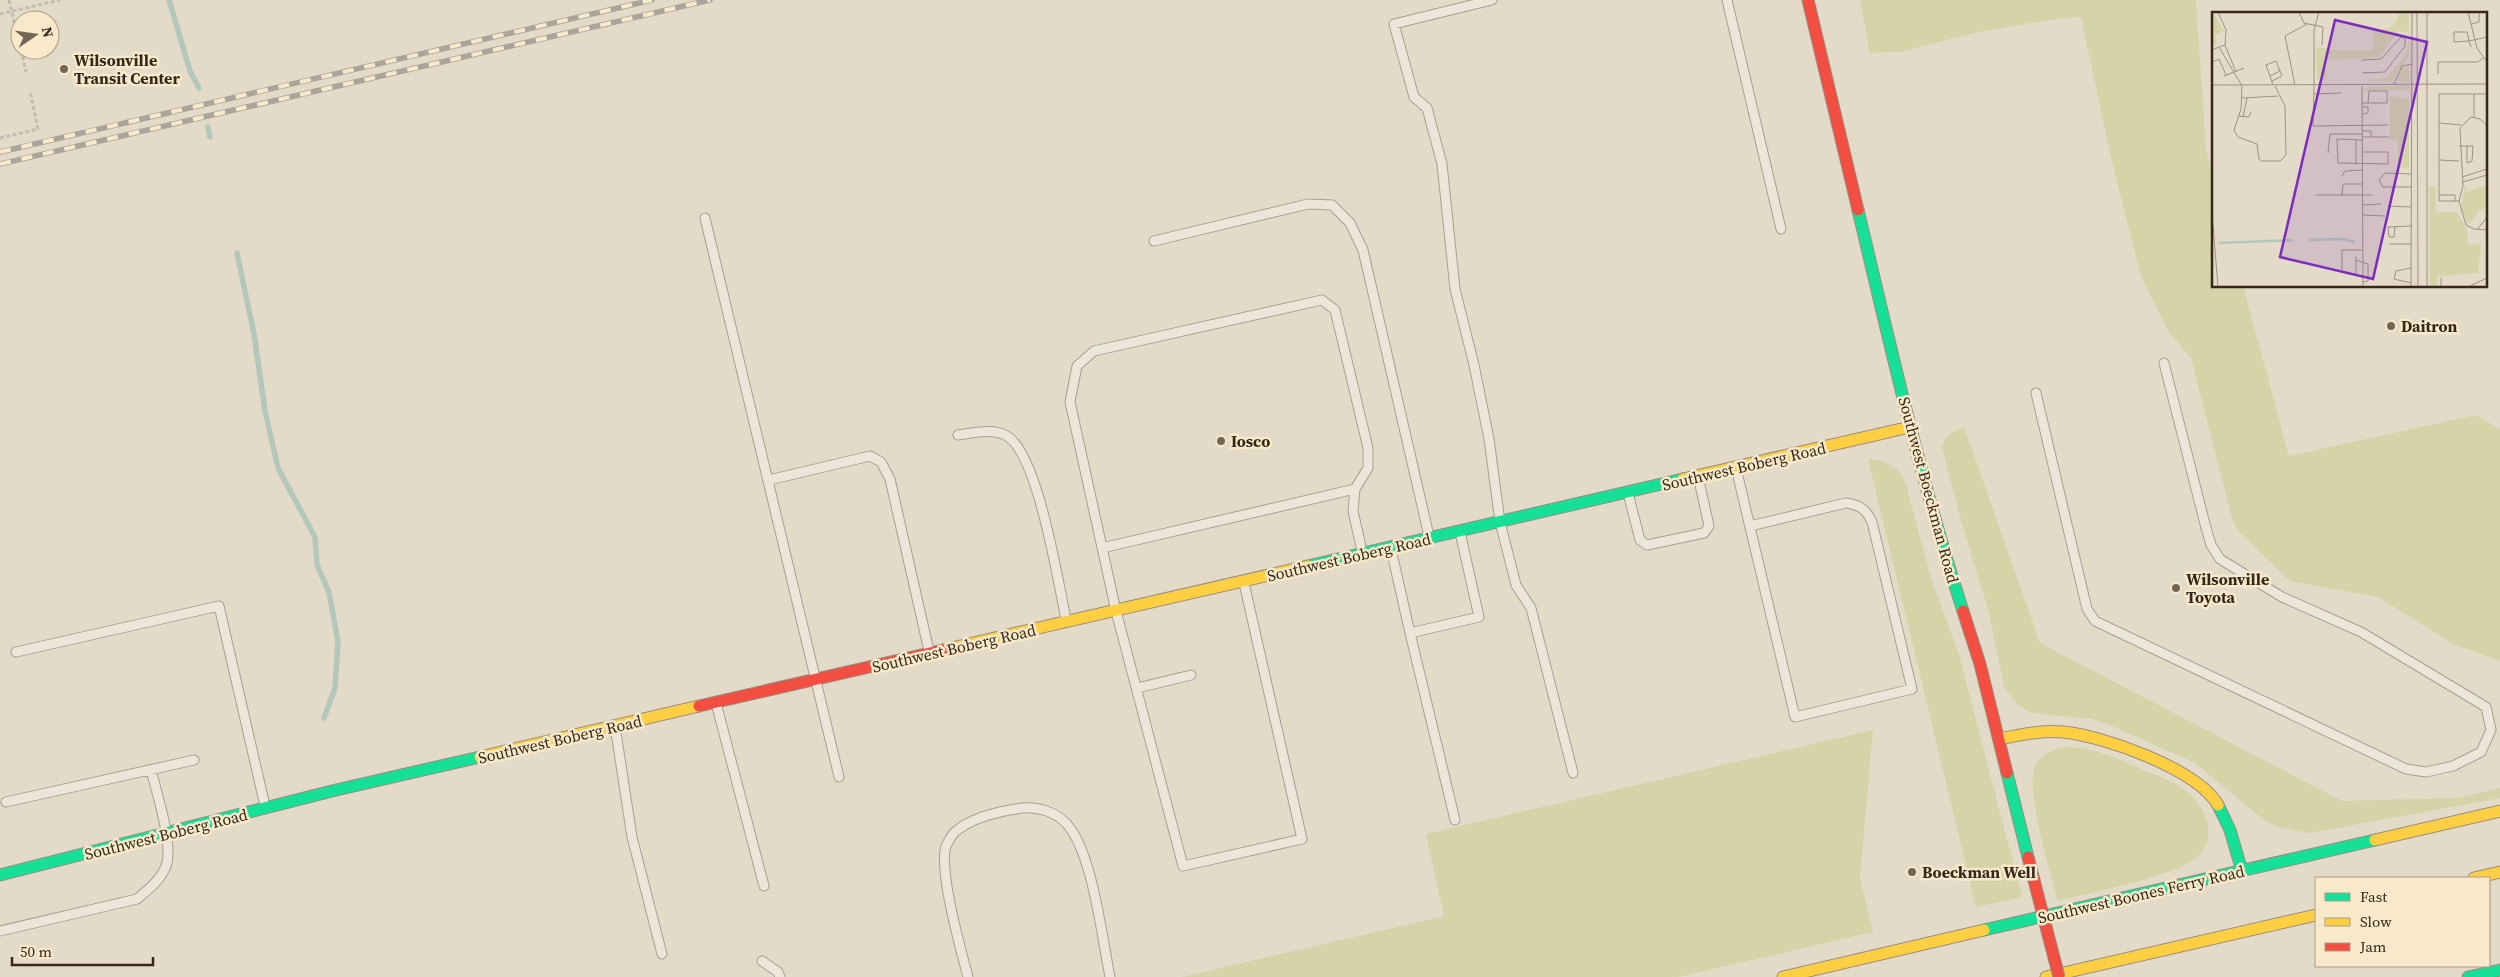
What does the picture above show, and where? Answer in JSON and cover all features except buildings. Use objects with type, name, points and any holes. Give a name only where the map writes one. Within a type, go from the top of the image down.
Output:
[{"type":"main road","name":"Southwest Boeckman Road","points":[[1808,0],[1910,427],[1937,532],[1980,664],[2059,977]]},
{"type":"main road","name":"Southwest Boberg Road","points":[[0,875],[266,809],[716,702],[1910,427]]},
{"type":"main road","points":[[1999,739],[2035,732],[2081,734],[2110,742],[2194,780],[2210,792],[2220,807],[2242,871]]},
{"type":"main road","name":"Southwest Boones Ferry Road","points":[[1782,977],[2500,811]]},
{"type":"main road","points":[[2478,877],[2500,872]]},
{"type":"main road","points":[[2046,977],[2315,915]]},
{"type":"main road","points":[[2468,977],[2500,970]]},
{"type":"lane","points":[[1492,0],[1394,24],[1414,96],[1427,108],[1442,164],[1455,289],[1476,374],[1500,522],[1516,585],[1531,608],[1573,773]]},
{"type":"lane","points":[[1728,0],[1781,229]]},
{"type":"lane","points":[[1154,241],[1308,204],[1332,204],[1350,223],[1363,250],[1430,538]]},
{"type":"lane","points":[[705,218],[839,776]]},
{"type":"lane","points":[[1243,581],[1302,839],[1183,866],[1116,610],[1070,402],[1077,366],[1094,351],[1322,300],[1335,310],[1368,448],[1368,468],[1355,489],[1353,511],[1363,554]]},
{"type":"lane","points":[[2036,393],[2087,609],[2095,621],[2406,769],[2426,772],[2453,766],[2480,752],[2491,730],[2486,707],[2361,632],[2282,597],[2220,559],[2211,545],[2164,363]]},
{"type":"lane","points":[[958,435],[994,431],[1008,436],[1019,450],[1036,484],[1067,622]]},
{"type":"lane","points":[[769,480],[870,456],[882,462],[890,480],[930,653]]},
{"type":"lane","points":[[1736,467],[1795,717],[1912,689],[1872,522],[1867,511],[1858,505],[1846,503],[1750,526]]},
{"type":"lane","points":[[1628,492],[1640,540],[1647,545],[1704,533],[1708,526],[1698,476]]},
{"type":"lane","points":[[1102,548],[1355,489]]},
{"type":"lane","points":[[1410,633],[1479,617],[1460,531]]},
{"type":"lane","points":[[1391,547],[1455,820]]},
{"type":"lane","points":[[16,652],[219,606],[266,809]]},
{"type":"lane","points":[[1136,688],[1191,675]]},
{"type":"lane","points":[[716,702],[764,886]]},
{"type":"lane","points":[[615,726],[632,837],[662,954]]},
{"type":"lane","points":[[6,802],[194,760]]},
{"type":"lane","points":[[0,931],[137,899],[155,884],[167,864],[166,834],[151,770]]},
{"type":"lane","points":[[968,977],[945,870],[945,848],[955,832],[974,821],[1000,812],[1026,807],[1052,812],[1070,826],[1085,854],[1110,977]]},
{"type":"lane","points":[[762,961],[778,972],[780,977]]},
{"type":"path","points":[[16,10],[60,0]]},
{"type":"path","points":[[23,60],[26,72]]},
{"type":"path","points":[[0,138],[38,129],[30,91]]},
{"type":"green space","points":[[1860,0],[2196,0],[2206,150],[2212,170],[2212,288],[2244,288],[2289,456],[2476,415],[2500,429],[2500,661],[2453,644],[2378,597],[2290,581],[2238,531],[2232,518],[2191,358],[2170,334],[2141,276],[2111,158],[2081,17],[2055,19],[1978,32],[1899,52],[1870,53]]},
{"type":"green space","points":[[1964,427],[2040,643],[2342,801],[2457,798],[2500,788],[2500,798],[2310,833],[2281,828],[2265,821],[2195,763],[2092,719],[2032,713],[2016,704],[2004,686],[1989,613],[1962,524],[1942,447],[1950,434]]},
{"type":"green space","points":[[1868,459],[1879,460],[1889,464],[1904,478],[1931,578],[1959,655],[2022,897],[1976,907]]},
{"type":"green space","points":[[1873,730],[1860,878],[1873,932],[1678,977],[1182,977],[1444,916],[1426,834]]},
{"type":"green space","points":[[2069,747],[2090,750],[2110,756],[2168,780],[2187,792],[2201,808],[2208,827],[2205,847],[2198,856],[2188,863],[2153,877],[2058,901],[2035,810],[2033,775],[2036,764],[2042,757],[2055,750]]},
{"type":"waterway","points":[[169,0],[190,71],[199,88]]},
{"type":"waterway","points":[[208,127],[210,137]]},
{"type":"waterway","points":[[237,253],[254,334],[265,411],[278,468],[315,537],[317,565],[329,592],[338,642],[335,688],[324,718]]},
{"type":"railway","points":[[0,152],[652,0]]},
{"type":"railway","points":[[0,164],[710,0]]},
{"type":"traffic: fast","points":[[1858,210],[1919,461],[1963,611]]},
{"type":"traffic: fast","points":[[1308,566],[1683,479]]},
{"type":"traffic: fast","points":[[0,875],[336,790],[480,757]]},
{"type":"traffic: fast","points":[[2007,773],[2028,857]]},
{"type":"traffic: fast","points":[[2218,805],[2230,830],[2242,871]]},
{"type":"traffic: fast","points":[[1984,930],[2375,840]]},
{"type":"traffic: fast","points":[[2468,977],[2500,970]]},
{"type":"traffic: slow","points":[[1683,479],[1910,427]]},
{"type":"traffic: slow","points":[[943,650],[1308,566]]},
{"type":"traffic: slow","points":[[480,757],[699,706]]},
{"type":"traffic: slow","points":[[1999,739],[2031,733],[2063,732],[2102,740],[2125,747],[2171,767],[2191,779],[2207,792],[2218,805]]},
{"type":"traffic: slow","points":[[2375,840],[2500,811]]},
{"type":"traffic: slow","points":[[2478,877],[2500,872]]},
{"type":"traffic: slow","points":[[2046,977],[2315,915]]},
{"type":"traffic: slow","points":[[1783,977],[1984,930]]},
{"type":"traffic: jam","points":[[1808,0],[1858,210]]},
{"type":"traffic: jam","points":[[1963,611],[1980,664],[2007,773]]},
{"type":"traffic: jam","points":[[699,706],[943,650]]},
{"type":"traffic: jam","points":[[2028,857],[2059,977]]},
{"type":"place","name":"Wilsonville Transit Center","points":[[64,69]]},
{"type":"place","name":"Daitron","points":[[2391,326]]},
{"type":"place","name":"Iosco","points":[[1221,441]]},
{"type":"place","name":"Wilsonville Toyota","points":[[2176,588]]},
{"type":"place","name":"Boeckman Well","points":[[1912,872]]}]
